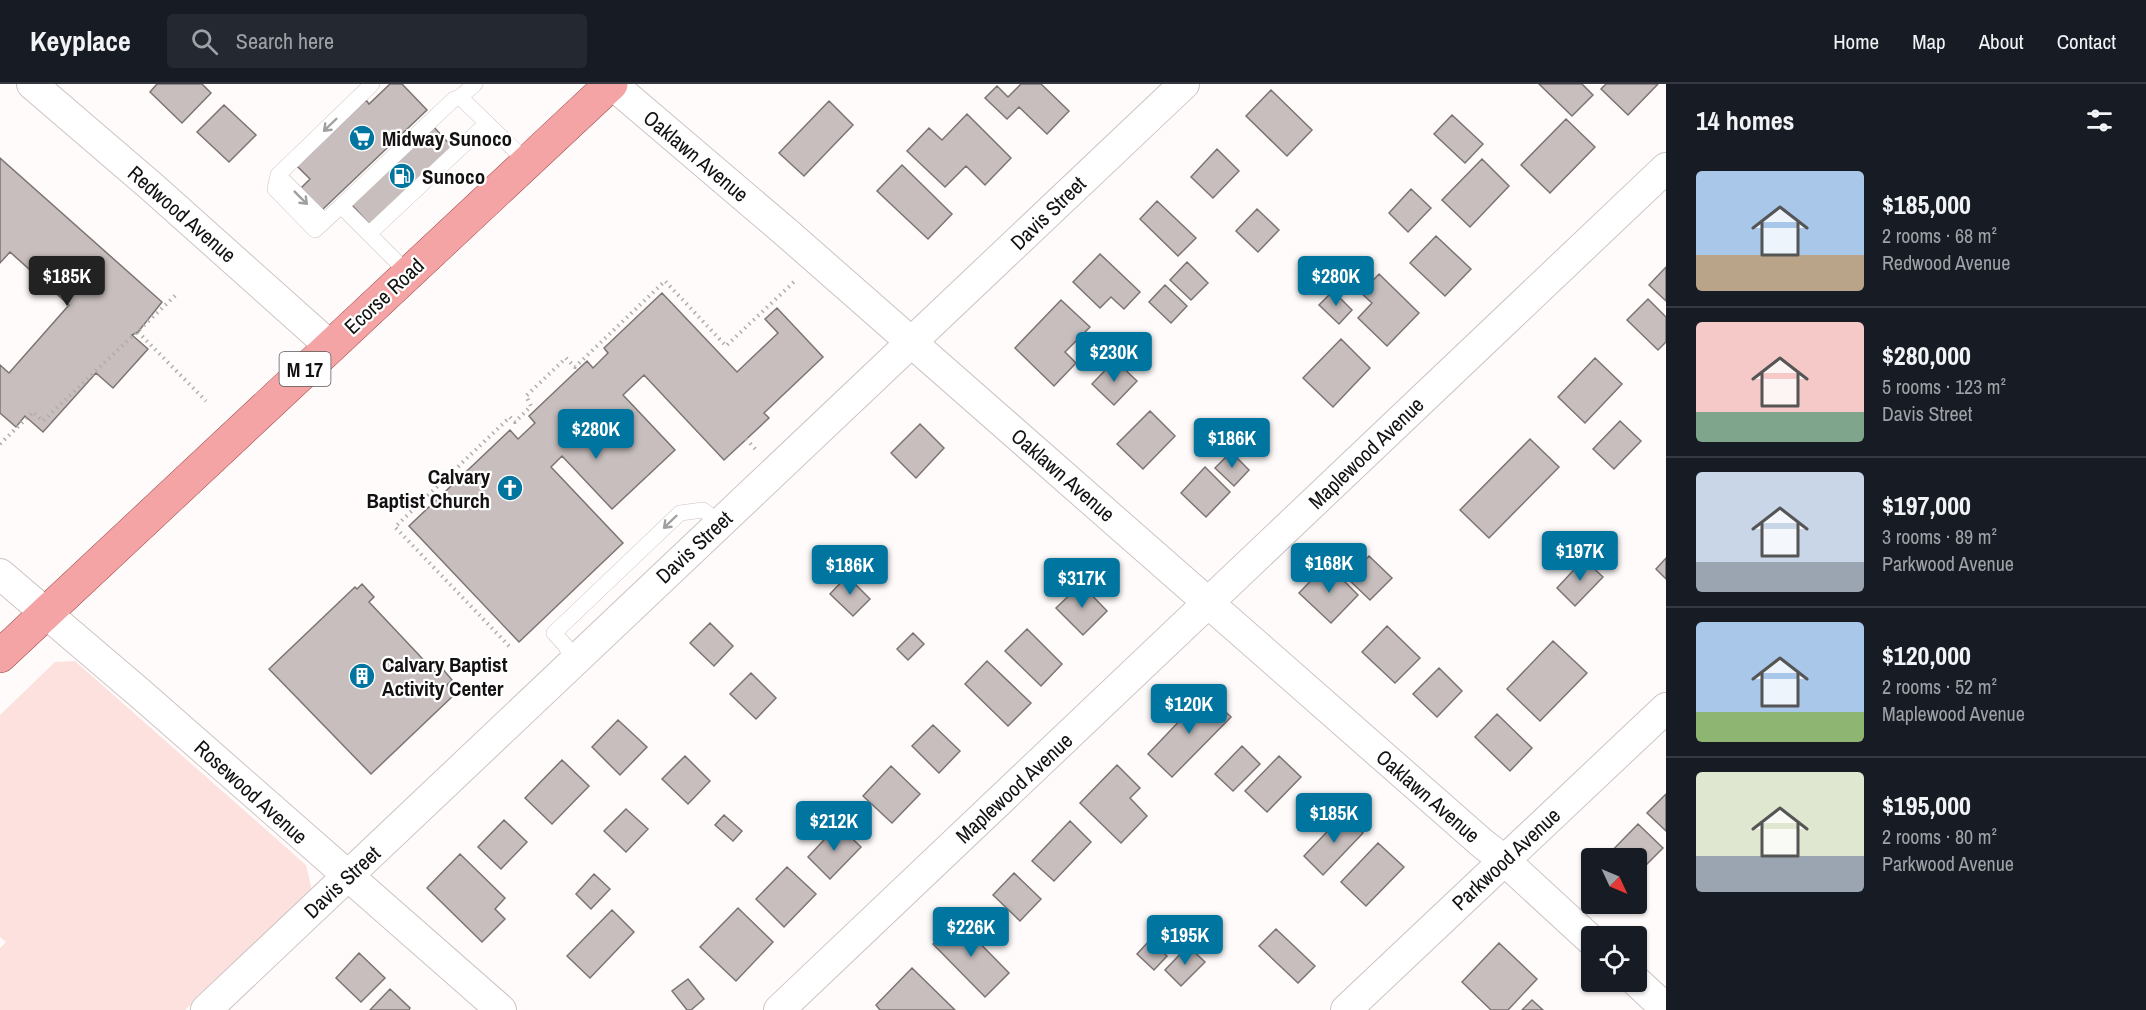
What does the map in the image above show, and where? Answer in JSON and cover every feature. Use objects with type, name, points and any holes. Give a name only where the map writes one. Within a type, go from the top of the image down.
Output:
[{"type":"main road","name":"Ecorse Road","points":[[0,657],[612,84]]},
{"type":"street","name":"Redwood Avenue","points":[[32,84],[153,187],[330,346]]},
{"type":"street","name":"Oaklawn Avenue","points":[[612,84],[817,259],[1504,860],[1581,931]]},
{"type":"street","name":"Davis Street","points":[[206,1010],[573,660],[912,343],[1184,84]]},
{"type":"street","name":"Maplewood Avenue","points":[[779,1010],[1666,168]]},
{"type":"street","name":"Rosewood Avenue","points":[[0,574],[501,1010]]},
{"type":"street","name":"Parkwood Avenue","points":[[1346,1010],[1666,708]]},
{"type":"street","points":[[1647,992],[1666,1009]]},
{"type":"lane","points":[[372,84],[278,175],[324,221],[454,99],[460,97],[475,84]]},
{"type":"lane","points":[[460,97],[527,162]]},
{"type":"lane","points":[[369,234],[487,123]]},
{"type":"lane","points":[[341,206],[409,274]]},
{"type":"path","points":[[509,646],[395,526],[510,417],[515,422],[531,406],[526,396],[566,358],[574,367],[664,281],[726,346],[817,259]]},
{"type":"path","points":[[0,444],[33,412],[43,421],[178,293]]},
{"type":"path","points":[[138,332],[206,401]]},
{"type":"path","points":[[746,439],[761,455]]},
{"type":"shaded area","points":[[75,661],[306,865],[312,891],[185,1010],[0,1010],[0,948],[6,942],[0,937],[0,715],[55,662]]},
{"type":"building","points":[[157,84],[202,84],[211,93],[182,123],[150,92]]},
{"type":"building","name":"Midway Sunoco","points":[[390,84],[402,84],[427,110],[322,210],[301,188],[310,179],[297,166],[366,100],[369,104]]},
{"type":"building","points":[[1021,84],[1041,84],[1069,111],[1047,134],[1019,107],[1007,119],[985,98],[997,86],[1008,97]]},
{"type":"building","points":[[1539,84],[1582,84],[1593,95],[1572,116]]},
{"type":"building","points":[[1606,84],[1658,84],[1628,115],[1601,89]]},
{"type":"building","points":[[1271,90],[1312,130],[1287,156],[1246,116]]},
{"type":"building","points":[[829,101],[853,125],[804,176],[779,153]]},
{"type":"building","points":[[224,105],[256,135],[229,162],[197,132]]},
{"type":"building","points":[[967,114],[1011,158],[985,185],[966,166],[945,187],[907,151],[929,128],[942,140]]},
{"type":"building","points":[[1452,115],[1483,144],[1465,163],[1434,134]]},
{"type":"building","points":[[1566,119],[1595,147],[1550,193],[1521,165]]},
{"type":"building","name":"Sunoco","points":[[432,125],[454,149],[372,227],[350,203]]},
{"type":"building","points":[[1217,149],[1239,171],[1213,198],[1191,177]]},
{"type":"building","points":[[0,158],[162,302],[138,332],[132,335],[148,349],[113,388],[96,373],[43,432],[25,416],[16,427],[0,413],[0,365],[9,373],[69,305],[10,252],[0,263]]},
{"type":"building","points":[[1482,159],[1509,186],[1470,227],[1442,200]]},
{"type":"building","points":[[902,165],[952,214],[928,239],[877,191]]},
{"type":"building","points":[[1411,189],[1431,208],[1408,232],[1389,213]]},
{"type":"building","points":[[1157,201],[1196,238],[1178,256],[1140,219]]},
{"type":"building","points":[[1257,209],[1279,230],[1258,252],[1236,231]]},
{"type":"building","points":[[1436,236],[1471,269],[1445,296],[1410,263]]},
{"type":"building","points":[[1100,254],[1140,292],[1124,309],[1111,297],[1100,308],[1073,282]]},
{"type":"building","points":[[1187,262],[1208,283],[1191,300],[1170,280]]},
{"type":"building","points":[[1666,267],[1666,301],[1649,285]]},
{"type":"building","points":[[1379,274],[1419,313],[1387,346],[1358,318],[1372,303],[1361,293]]},
{"type":"building","points":[[1165,285],[1187,306],[1171,323],[1149,302]]},
{"type":"building","points":[[1333,291],[1352,310],[1339,324],[1319,305]]},
{"type":"building","name":"Calvary Baptist Church","points":[[662,293],[737,372],[778,333],[765,319],[777,308],[823,357],[764,413],[769,418],[724,460],[644,375],[623,395],[675,450],[612,509],[562,456],[551,467],[623,543],[519,642],[409,526],[510,430],[518,439],[535,423],[529,416],[587,361],[593,368],[608,353],[604,348]]},
{"type":"building","points":[[1648,299],[1666,317],[1666,342],[1658,350],[1627,320]]},
{"type":"building","points":[[1061,300],[1090,327],[1065,352],[1076,363],[1054,386],[1015,348]]},
{"type":"building","points":[[1341,339],[1370,368],[1333,407],[1303,378]]},
{"type":"building","points":[[1595,358],[1622,384],[1585,423],[1558,397]]},
{"type":"building","points":[[1115,360],[1137,381],[1114,405],[1092,384]]},
{"type":"building","points":[[1150,411],[1175,436],[1143,469],[1117,444]]},
{"type":"building","points":[[1620,421],[1641,441],[1614,469],[1593,449]]},
{"type":"building","points":[[920,424],[944,448],[916,478],[891,453]]},
{"type":"building","points":[[1530,439],[1559,467],[1489,538],[1460,510]]},
{"type":"building","points":[[1231,452],[1249,470],[1234,486],[1215,468]]},
{"type":"building","points":[[1205,467],[1230,492],[1206,517],[1181,493]]},
{"type":"building","points":[[1369,556],[1392,578],[1370,600],[1347,578]]},
{"type":"building","points":[[1666,558],[1666,579],[1656,569]]},
{"type":"building","points":[[1584,559],[1603,577],[1575,606],[1557,588]]},
{"type":"building","points":[[1327,564],[1358,595],[1331,623],[1299,593]]},
{"type":"building","points":[[847,576],[870,599],[853,616],[830,594]]},
{"type":"building","name":"Calvary Baptist Activity Center","points":[[362,584],[374,597],[369,602],[435,672],[441,667],[452,680],[447,685],[455,694],[371,774],[269,669],[355,587],[357,589]]},
{"type":"building","points":[[1081,584],[1107,611],[1083,635],[1056,608]]},
{"type":"building","points":[[710,623],[733,646],[714,666],[690,643]]},
{"type":"building","points":[[1387,626],[1420,658],[1395,683],[1362,652]]},
{"type":"building","points":[[1027,629],[1062,664],[1041,686],[1005,651]]},
{"type":"building","points":[[913,633],[924,644],[908,660],[897,649]]},
{"type":"building","points":[[1553,641],[1587,673],[1540,721],[1507,689]]},
{"type":"building","points":[[987,661],[1031,703],[1008,726],[965,684]]},
{"type":"building","points":[[1439,668],[1462,691],[1437,717],[1413,694]]},
{"type":"building","points":[[751,673],[776,698],[756,719],[730,694]]},
{"type":"building","points":[[1206,693],[1231,717],[1172,777],[1148,754]]},
{"type":"building","points":[[1497,714],[1532,748],[1510,771],[1475,737]]},
{"type":"building","points":[[618,720],[647,747],[620,775],[592,747]]},
{"type":"building","points":[[933,725],[960,751],[939,773],[912,746]]},
{"type":"building","points":[[1242,746],[1260,764],[1233,791],[1215,774]]},
{"type":"building","points":[[685,756],[710,781],[688,804],[662,779]]},
{"type":"building","points":[[1279,756],[1301,777],[1267,812],[1245,791]]},
{"type":"building","points":[[562,760],[589,786],[552,824],[525,798]]},
{"type":"building","points":[[1117,765],[1140,788],[1130,798],[1147,816],[1121,843],[1080,803]]},
{"type":"building","points":[[891,766],[920,794],[892,823],[863,796]]},
{"type":"building","points":[[1666,794],[1666,831],[1647,813]]},
{"type":"building","points":[[626,809],[648,829],[626,852],[604,831]]},
{"type":"building","points":[[1344,814],[1363,833],[1323,875],[1304,856]]},
{"type":"building","points":[[724,815],[742,831],[733,841],[715,825]]},
{"type":"building","points":[[504,820],[527,842],[501,869],[478,847]]},
{"type":"building","points":[[1070,821],[1091,842],[1054,881],[1032,861]]},
{"type":"building","points":[[1638,824],[1663,848],[1647,864],[1647,848],[1615,848]]},
{"type":"building","points":[[838,825],[861,847],[830,879],[808,857]]},
{"type":"building","points":[[1378,843],[1404,867],[1366,906],[1341,882]]},
{"type":"building","points":[[460,854],[505,898],[495,909],[505,919],[482,942],[427,888]]},
{"type":"building","points":[[787,867],[816,894],[784,927],[756,899]]},
{"type":"building","points":[[1014,873],[1041,899],[1020,921],[993,895]]},
{"type":"building","points":[[594,874],[610,889],[591,909],[576,894]]},
{"type":"building","points":[[738,908],[773,942],[736,981],[700,947]]},
{"type":"building","points":[[612,910],[634,932],[590,978],[567,956]]},
{"type":"building","points":[[957,920],[1009,973],[985,997],[933,944]]},
{"type":"building","points":[[1276,929],[1315,966],[1298,983],[1259,946]]},
{"type":"building","points":[[1150,940],[1167,956],[1154,970],[1137,954]]},
{"type":"building","points":[[1499,943],[1537,979],[1508,1010],[1491,1010],[1462,982]]},
{"type":"building","points":[[1188,946],[1205,962],[1181,986],[1165,970]]},
{"type":"building","points":[[359,953],[385,978],[361,1002],[336,978]]},
{"type":"building","points":[[912,968],[955,1010],[880,1010],[876,1005]]},
{"type":"building","points":[[688,979],[704,999],[691,1010],[687,1010],[672,991]]},
{"type":"building","points":[[390,989],[410,1008],[409,1010],[370,1010]]},
{"type":"building","points":[[1532,1000],[1543,1010],[1522,1010]]},
{"type":"place","name":"Midway Sunoco","points":[[362,138]]},
{"type":"place","name":"Sunoco","points":[[402,176]]},
{"type":"place","name":"Calvary Baptist Church","points":[[510,488]]},
{"type":"place","name":"Calvary Baptist Activity Center","points":[[362,676]]}]
